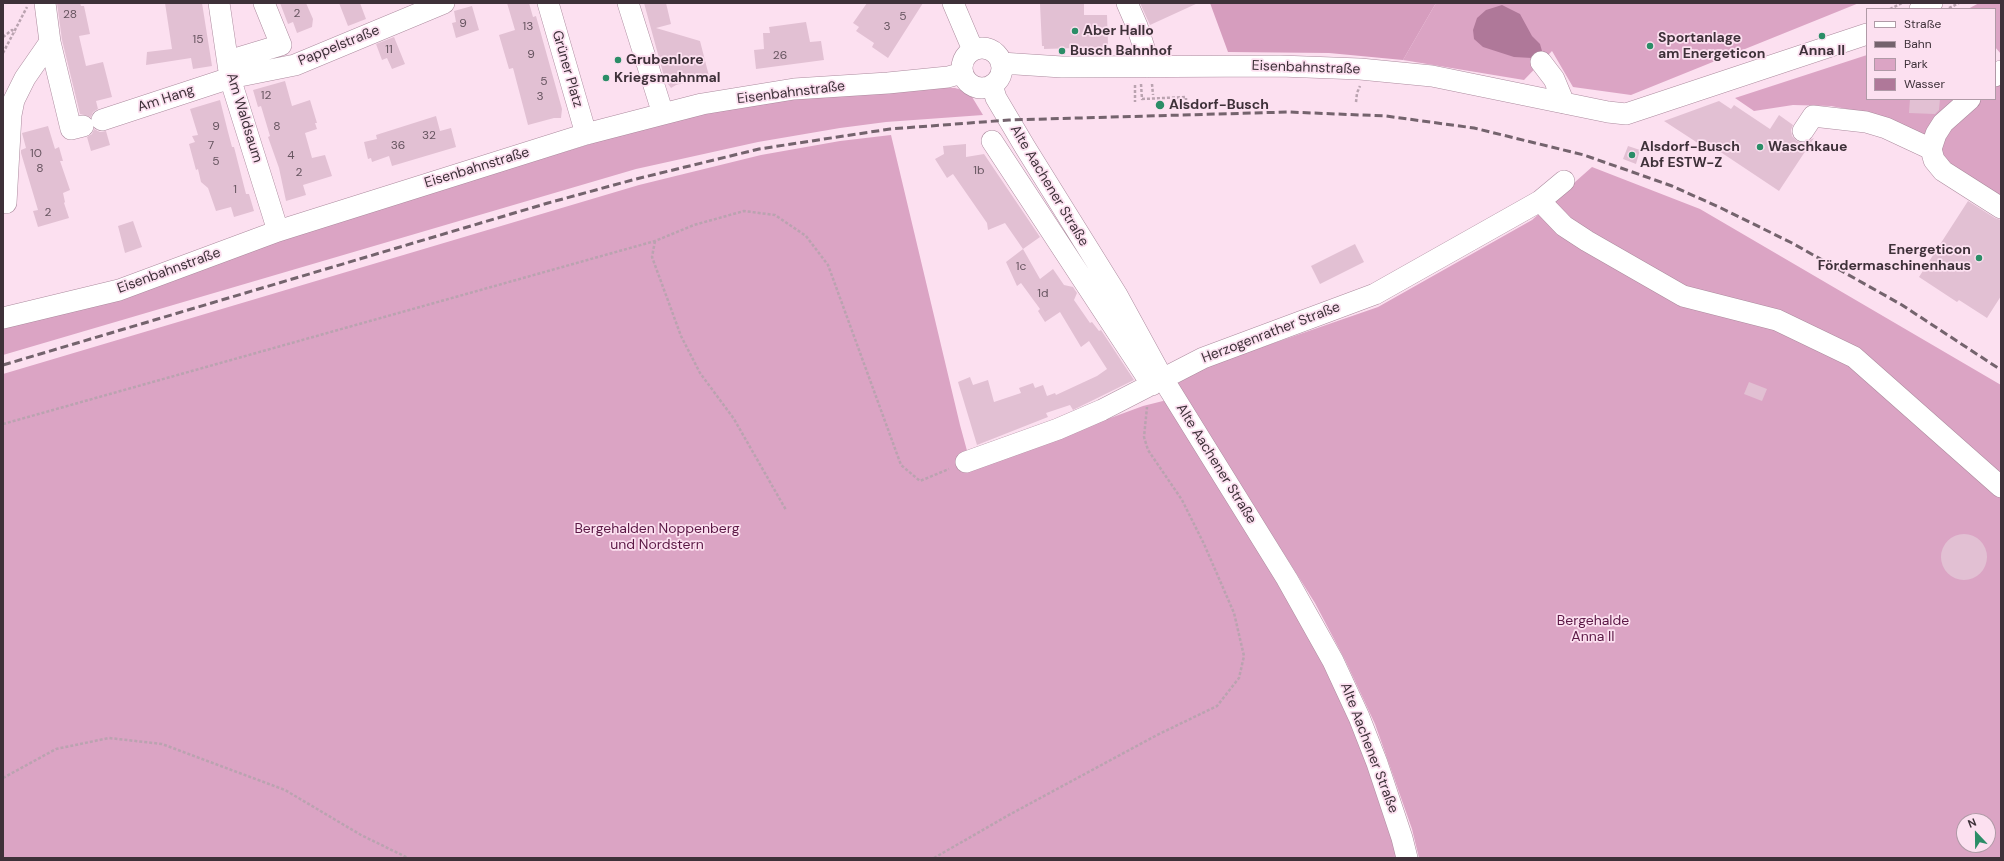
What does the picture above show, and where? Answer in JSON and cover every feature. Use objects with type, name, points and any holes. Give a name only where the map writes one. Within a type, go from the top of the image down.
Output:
[{"type":"street","name":"Am Hang","points":[[45,3],[50,42],[71,129],[92,123],[229,69]]},
{"type":"street","name":"Am Waldsaum","points":[[218,3],[229,69],[278,231]]},
{"type":"street","points":[[229,69],[281,45],[264,3]]},
{"type":"street","name":"Pappelstraße","points":[[229,69],[295,65],[444,3]]},
{"type":"street","name":"Grüner Platz","points":[[548,3],[586,134]]},
{"type":"street","points":[[628,3],[663,114]]},
{"type":"street","points":[[953,3],[973,50]]},
{"type":"street","points":[[1127,3],[1137,26],[1147,57],[1141,74]]},
{"type":"street","points":[[1922,8],[1932,3]]},
{"type":"street","name":"Eisenbahnstraße","points":[[1001,64],[1062,67],[1141,74],[1280,66],[1360,69],[1432,76],[1608,112],[1626,114],[1866,34]]},
{"type":"street","points":[[6,204],[11,115],[14,100],[25,78],[50,42]]},
{"type":"street","points":[[973,50],[990,50],[995,54],[1001,64],[1000,76],[992,85],[980,88],[974,87],[965,79],[962,73],[964,60],[973,50]]},
{"type":"street","points":[[1542,62],[1554,79],[1564,103]]},
{"type":"street","name":"Eisenbahnstraße","points":[[3,318],[119,290],[278,231],[586,134],[702,104],[794,89],[888,84],[948,77],[962,73]]},
{"type":"street","name":"Alte Aachener Straße","points":[[992,85],[999,103],[1116,295],[1158,382]]},
{"type":"street","points":[[1969,100],[1943,123],[1936,134],[1931,149],[1934,160],[1943,171],[2001,208]]},
{"type":"street","points":[[1803,131],[1813,116],[1866,122],[1886,128],[1931,149]]},
{"type":"street","name":"Alte Aachener Straße","points":[[992,142],[1158,382],[1287,579],[1333,661],[1359,717],[1378,763],[1407,858]]},
{"type":"street","name":"Herzogenrather Straße","points":[[966,462],[1058,429],[1158,382],[1203,358],[1375,294],[1540,201],[1564,180]]},
{"type":"street","points":[[1540,201],[1564,226],[1587,241],[1683,296],[1777,320],[1854,357],[2001,487]]},
{"type":"path","points":[[3,53],[15,33],[29,3]]},
{"type":"path","points":[[1892,8],[1902,3]]},
{"type":"path","points":[[1949,8],[1959,3]]},
{"type":"path","points":[[3,36],[12,30],[15,33]]},
{"type":"path","points":[[1141,74],[1142,99],[1186,97],[1186,100]]},
{"type":"path","points":[[1135,102],[1141,74]]},
{"type":"path","points":[[3,424],[655,241],[694,225],[744,211],[775,215],[806,236],[828,265],[901,464],[920,481],[966,462]]},
{"type":"path","points":[[655,241],[652,257],[681,336],[700,373],[734,419],[786,510]]},
{"type":"path","points":[[934,858],[1034,801],[1157,735],[1217,706],[1239,678],[1244,656],[1234,613],[1204,544],[1185,507],[1148,450],[1144,437],[1146,412],[1158,382]]},
{"type":"path","points":[[3,778],[56,749],[109,738],[162,744],[285,790],[361,834],[408,858]]},
{"type":"green space","name":"Sportanlage am Energeticon","points":[[1436,3],[1859,3],[1631,95],[1573,87],[1552,51],[1524,80],[1403,60]]},
{"type":"green space","points":[[1979,3],[2001,3],[2001,54],[1996,48],[1996,8],[1970,8]]},
{"type":"green space","points":[[1866,55],[1866,100],[1958,100],[1924,138],[1873,114],[1831,106],[1793,105],[1754,111],[1735,98]]},
{"type":"green space","points":[[2001,78],[2001,202],[1942,159],[1942,139],[1977,100],[1996,100],[1996,82]]},
{"type":"green space","points":[[933,88],[955,88],[969,92],[983,115],[886,122],[840,128],[758,142],[636,169],[3,355],[3,326],[330,223],[656,124],[776,100]]},
{"type":"green space","name":"Bergehalden Noppenberg und Nordstern","points":[[891,135],[960,425],[972,469],[1143,406],[1167,400],[1365,725],[1399,858],[3,858],[3,374],[639,185],[761,155],[840,141]]},
{"type":"green space","name":"Bergehalde Anna II","points":[[1592,167],[1700,209],[2001,385],[2001,858],[1419,858],[1412,829],[1375,724],[1345,660],[1315,603],[1173,378],[1378,307],[1532,220]]},
{"type":"shaded area","points":[[1210,3],[1436,3],[1403,60],[1329,53],[1228,52]]},
{"type":"water","points":[[1502,5],[1520,14],[1532,36],[1540,44],[1542,51],[1541,55],[1532,58],[1514,57],[1483,47],[1474,39],[1473,30],[1477,18],[1486,10]]},
{"type":"building","points":[[57,3],[80,3],[81,6],[84,6],[90,34],[79,36],[86,66],[103,62],[112,97],[96,101],[98,109],[93,112],[91,117],[80,114],[62,40]]},
{"type":"building","points":[[165,3],[202,3],[212,66],[193,69],[191,58],[146,65],[147,52],[172,49]]},
{"type":"building","points":[[280,3],[306,3],[313,19],[312,27],[297,33],[293,22],[288,24]]},
{"type":"building","points":[[339,3],[360,3],[366,19],[348,26]]},
{"type":"building","points":[[507,3],[529,3],[533,17],[536,16],[562,109],[561,118],[554,118],[528,125],[513,68],[509,69],[499,35],[515,30]]},
{"type":"building","points":[[644,3],[666,3],[671,24],[656,28],[700,41],[709,76],[676,85],[671,88],[665,80]]},
{"type":"building","points":[[867,3],[923,3],[888,58],[872,47],[874,43],[856,31],[859,27],[853,23]]},
{"type":"building","name":"Aber Hallo","points":[[1084,3],[1084,15],[1107,15],[1108,47],[1044,49],[1044,46],[1042,46],[1040,4]]},
{"type":"building","points":[[1140,3],[1198,3],[1150,25]]},
{"type":"building","points":[[472,6],[479,30],[456,38],[452,23],[456,22],[454,11]]},
{"type":"building","points":[[806,22],[810,42],[821,41],[824,60],[756,69],[754,50],[764,49],[763,33],[770,33],[769,27]]},
{"type":"building","points":[[394,37],[405,64],[392,69],[387,58],[382,60],[376,44]]},
{"type":"building","points":[[285,81],[292,106],[310,100],[317,123],[315,123],[317,129],[305,133],[312,158],[325,155],[332,176],[303,185],[306,195],[286,201],[279,168],[268,137],[270,136],[261,106],[258,107],[253,90]]},
{"type":"building","points":[[220,100],[246,194],[249,194],[254,211],[234,217],[231,207],[216,211],[208,188],[201,182],[198,169],[196,170],[189,144],[195,142],[192,136],[198,135],[190,109]]},
{"type":"building","points":[[1910,100],[1940,100],[1939,110],[1935,114],[1909,113]]},
{"type":"building","name":"Waschkaue","points":[[1719,101],[1731,109],[1734,105],[1770,129],[1779,115],[1793,125],[1791,130],[1792,136],[1797,141],[1803,143],[1814,138],[1779,191],[1710,145],[1707,149],[1664,121]]},
{"type":"building","points":[[436,116],[440,131],[451,128],[456,147],[392,166],[389,156],[372,162],[371,158],[368,159],[364,142],[377,139],[376,135]]},
{"type":"building","points":[[48,126],[55,149],[59,147],[63,161],[60,161],[70,190],[63,193],[64,203],[69,218],[38,227],[33,211],[38,210],[21,153],[21,150],[26,148],[22,133]]},
{"type":"building","points":[[94,129],[100,132],[106,131],[110,145],[91,151],[87,137],[92,134]]},
{"type":"building","points":[[966,144],[966,157],[984,154],[1040,237],[1023,249],[1005,223],[988,230],[987,223],[953,174],[947,178],[935,159],[944,154],[943,146]]},
{"type":"building","name":"Alsdorf-Busch Abf ESTW-Z","points":[[1628,146],[1640,150],[1636,164],[1623,159]]},
{"type":"building","points":[[1968,201],[1995,218],[2001,220],[2001,296],[1987,318],[1959,300],[1957,302],[1919,277]]},
{"type":"building","points":[[133,221],[142,247],[125,253],[118,226]]},
{"type":"building","points":[[1355,244],[1364,262],[1320,284],[1311,266]]},
{"type":"building","points":[[1023,249],[1040,279],[1053,269],[1064,285],[1073,287],[1077,293],[1074,300],[1090,323],[1092,322],[1099,331],[1101,330],[1134,380],[1073,410],[1070,405],[1046,413],[1048,417],[977,445],[958,382],[970,377],[973,385],[988,380],[994,402],[1021,393],[1019,388],[1033,383],[1035,388],[1043,385],[1047,396],[1055,393],[1056,395],[1097,376],[1107,369],[1089,341],[1081,347],[1060,312],[1045,322],[1038,311],[1040,309],[1021,283],[1017,286],[1006,262]]},
{"type":"building","points":[[1749,382],[1767,389],[1762,401],[1744,394]]},
{"type":"building","points":[[1959,534],[1969,534],[1977,538],[1983,544],[1987,552],[1987,562],[1983,570],[1977,576],[1969,580],[1959,580],[1951,576],[1945,570],[1941,562],[1941,552],[1945,544],[1951,538]]},
{"type":"railway","points":[[3,365],[548,203],[636,179],[759,149],[890,129],[1009,120],[1288,112],[1386,116],[1474,128],[1584,155],[1672,186],[1792,243],[1902,305],[2001,370]]},
{"type":"place","name":"Aber Hallo","points":[[1075,31]]},
{"type":"place","name":"Anna II","points":[[1822,36]]},
{"type":"place","name":"Sportanlage am Energeticon","points":[[1650,46]]},
{"type":"place","name":"Busch Bahnhof","points":[[1062,51]]},
{"type":"place","name":"Grubenlore","points":[[618,60]]},
{"type":"place","name":"Kriegsmahnmal","points":[[606,78]]},
{"type":"place","name":"Alsdorf-Busch","points":[[1160,105]]},
{"type":"place","name":"Waschkaue","points":[[1760,147]]},
{"type":"place","name":"Alsdorf-Busch Abf ESTW-Z","points":[[1632,155]]},
{"type":"place","name":"Energeticon Fördermaschinenhaus","points":[[1979,258]]}]
